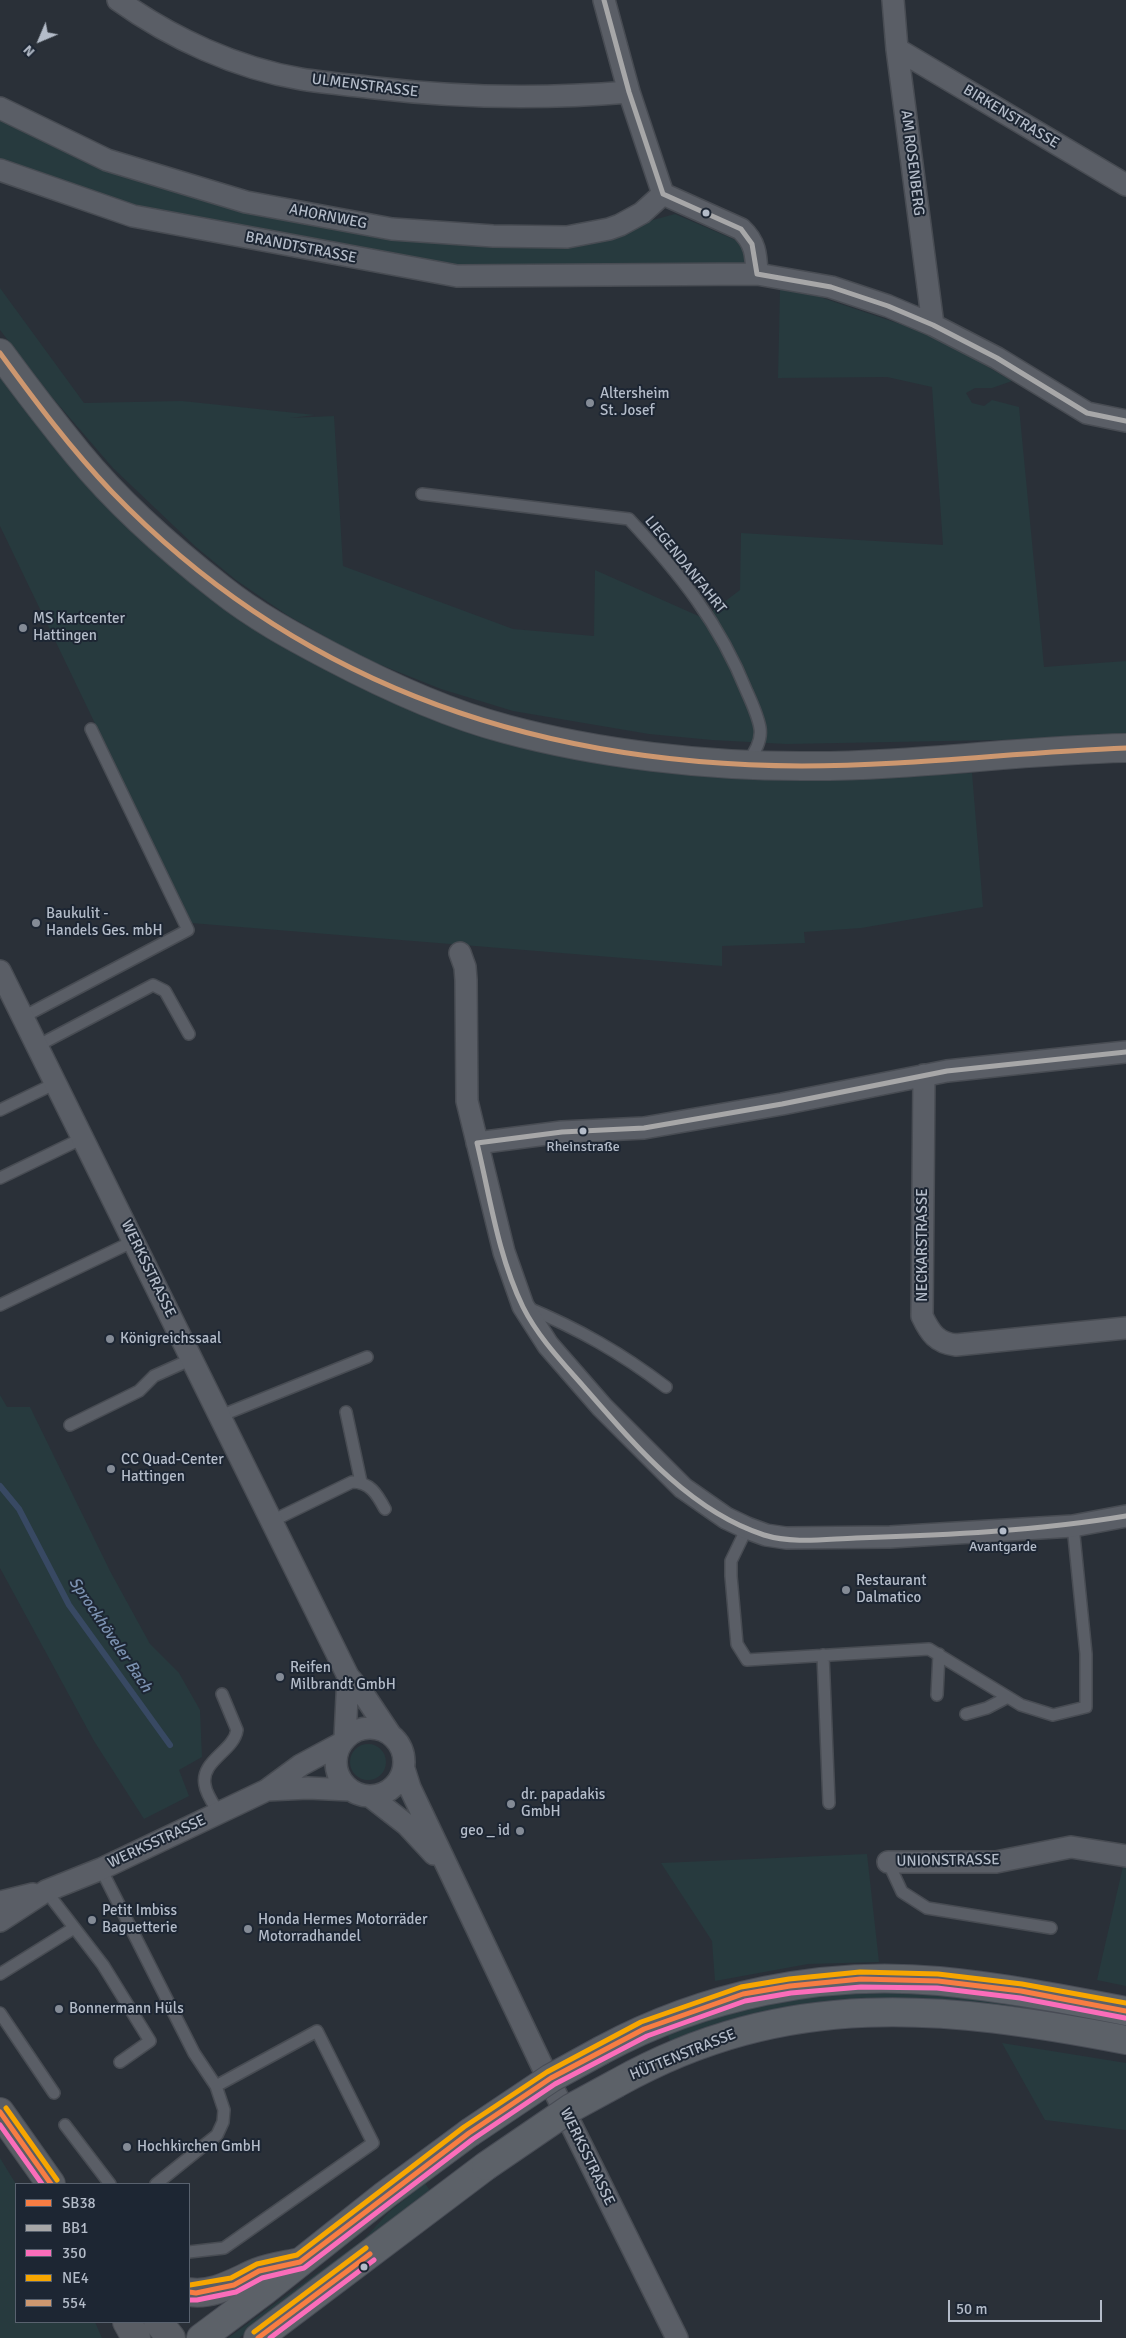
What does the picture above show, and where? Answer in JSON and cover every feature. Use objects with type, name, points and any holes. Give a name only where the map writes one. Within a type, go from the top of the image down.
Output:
[{"type":"main road","points":[[0,353],[80,456],[175,551],[216,585],[274,627],[353,668],[425,700],[504,729],[576,745],[713,763],[888,765],[1008,753],[1126,748]]},
{"type":"main road","points":[[200,2338],[470,2133],[550,2078],[644,2029],[743,1994],[790,1986],[861,1979],[938,1980],[1021,1991],[1126,2011]]},
{"type":"main road","name":"HÜTTENSTRASSE","points":[[258,2338],[486,2166],[564,2113],[617,2082],[657,2062],[752,2028],[841,2014],[921,2011],[997,2018],[1126,2040]]},
{"type":"main road","points":[[0,2112],[51,2183]]},
{"type":"main road","points":[[190,2292],[196,2293],[234,2285],[259,2272],[300,2262]]},
{"type":"main road","points":[[128,2323],[136,2338]]},
{"type":"main road","points":[[159,2323],[171,2338]]},
{"type":"street","name":"ULMENSTRASSE","points":[[118,0],[168,32],[231,60],[299,78],[447,95],[563,97],[629,92]]},
{"type":"street","points":[[604,0],[629,92],[663,194],[741,229],[753,243],[756,250],[757,274]]},
{"type":"street","name":"AM ROSENBERG","points":[[892,0],[933,325]]},
{"type":"street","name":"BIRKENSTRASSE","points":[[897,49],[1126,185]]},
{"type":"street","name":"AHORNWEG","points":[[0,108],[107,160],[246,202],[392,229],[493,236],[567,237],[620,225],[642,213],[663,194]]},
{"type":"street","name":"BRANDTSTRASSE","points":[[0,170],[133,216],[458,276],[757,274],[831,286],[933,325],[997,358],[1086,413],[1126,421]]},
{"type":"street","points":[[460,953],[466,980],[467,1101],[504,1252],[522,1306],[548,1345],[602,1407],[671,1478],[705,1504],[747,1528],[766,1535],[805,1538],[890,1537],[1073,1526],[1126,1516]]},
{"type":"street","name":"WERKSSTRASSE","points":[[0,970],[348,1676],[366,1698],[403,1751],[404,1769],[410,1788],[677,2338]]},
{"type":"street","points":[[477,1143],[562,1132],[644,1128],[782,1104],[924,1075],[1126,1052]]},
{"type":"street","name":"NECKARSTRASSE","points":[[924,1075],[922,1316],[928,1329],[944,1344],[956,1345],[1126,1328]]},
{"type":"street","name":"WERKSSTRASSE","points":[[348,1676],[348,1699],[343,1741],[336,1758],[337,1774],[350,1790]]},
{"type":"street","name":"WERKSSTRASSE","points":[[0,1921],[46,1892],[101,1869],[266,1790],[358,1730],[370,1728],[390,1734]]},
{"type":"street","points":[[371,1797],[390,1790],[399,1782],[404,1769]]},
{"type":"street","name":"WERKSSTRASSE","points":[[266,1790],[308,1788],[350,1790],[362,1796],[371,1797],[407,1825],[447,1867]]},
{"type":"street","name":"UNIONSTRASSE","points":[[888,1862],[996,1862],[1071,1847],[1126,1856]]},
{"type":"street","name":"WERKSSTRASSE","points":[[0,1902],[46,1892]]},
{"type":"lane","name":"LIEGENDANFAHRT","points":[[422,494],[629,520],[692,593],[716,625],[735,661],[761,729],[756,751],[746,764]]},
{"type":"lane","points":[[23,1017],[188,930],[91,729]]},
{"type":"lane","points":[[37,1046],[153,985],[165,991],[188,1034]]},
{"type":"lane","points":[[0,1110],[56,1083]]},
{"type":"lane","points":[[0,1178],[83,1138]]},
{"type":"lane","points":[[0,1305],[134,1241]]},
{"type":"lane","points":[[522,1306],[563,1322],[608,1345],[666,1387]]},
{"type":"lane","points":[[220,1416],[367,1357]]},
{"type":"lane","points":[[70,1425],[139,1391],[154,1376],[192,1359]]},
{"type":"lane","points":[[346,1412],[360,1482]]},
{"type":"lane","points":[[272,1521],[352,1482],[360,1482],[372,1488],[385,1509]]},
{"type":"lane","points":[[747,1528],[732,1561],[731,1576],[737,1644],[747,1660],[929,1649],[1021,1705],[1053,1715],[1086,1707],[1086,1654],[1073,1526]]},
{"type":"lane","points":[[938,1695],[939,1654]]},
{"type":"lane","points":[[823,1655],[829,1803]]},
{"type":"lane","points":[[218,1813],[205,1787],[204,1780],[211,1765],[232,1742],[237,1730],[222,1694]]},
{"type":"lane","points":[[966,1714],[987,1708],[1008,1696]]},
{"type":"lane","points":[[888,1862],[902,1892],[928,1908],[1051,1928]]},
{"type":"lane","points":[[101,1869],[194,2054],[216,2086],[224,2110],[223,2122],[216,2135],[157,2183]]},
{"type":"lane","points":[[46,1892],[103,1965],[150,2041],[120,2062]]},
{"type":"lane","points":[[0,1974],[74,1928]]},
{"type":"lane","points":[[0,2013],[54,2093]]},
{"type":"lane","points":[[190,2252],[224,2248],[373,2143],[317,2031],[216,2086]]},
{"type":"lane","points":[[65,2125],[109,2183]]},
{"type":"green space","points":[[0,112],[251,208],[605,239],[653,220],[675,214],[740,242],[745,256],[744,265],[707,263],[453,268],[130,212],[0,164]]},
{"type":"green space","points":[[0,288],[84,403],[182,401],[315,415],[290,418],[334,416],[343,566],[513,629],[594,636],[595,570],[703,618],[740,590],[741,533],[943,545],[932,387],[887,377],[778,378],[780,289],[817,296],[937,337],[1012,381],[992,388],[975,388],[966,393],[972,403],[984,406],[992,400],[1019,407],[1044,667],[1126,661],[1126,734],[1051,739],[786,744],[712,740],[649,734],[513,711],[441,689],[361,657],[287,615],[236,580],[196,547],[113,468],[51,396],[0,330]]},
{"type":"green space","points":[[0,377],[43,429],[118,510],[432,719],[876,776],[972,773],[983,907],[861,928],[804,932],[805,943],[722,946],[722,966],[191,923],[0,526]]},
{"type":"green space","points":[[0,1395],[7,1407],[30,1407],[110,1571],[150,1644],[179,1673],[200,1710],[202,1757],[179,1770],[189,1796],[144,1819],[94,1741],[0,1568]]},
{"type":"green space","points":[[368,1744],[375,1745],[381,1749],[385,1755],[385,1769],[381,1775],[375,1779],[368,1780],[361,1779],[355,1775],[351,1769],[350,1762],[351,1755],[355,1749],[361,1745]]},
{"type":"green space","points":[[867,1854],[879,1962],[808,1964],[715,1981],[712,1941],[661,1863]]},
{"type":"green space","points":[[1124,1862],[1126,1862],[1126,1986],[1097,1980]]},
{"type":"green space","points":[[857,1991],[956,1993],[1126,2021],[1126,2029],[986,2005],[672,2045],[666,2031],[741,2007],[798,1997]]},
{"type":"green space","points":[[1002,2043],[1126,2063],[1126,2130],[1045,2120]]},
{"type":"green space","points":[[0,2158],[15,2183],[15,2323],[95,2323],[102,2338],[0,2338]]},
{"type":"green space","points":[[425,2183],[432,2194],[239,2338],[228,2338],[364,2239],[389,2212]]},
{"type":"waterway","name":"Sprockhöveler Bach","points":[[0,1486],[19,1509],[69,1605],[170,1745]]},
{"type":"transit line","name":"BB1","points":[[604,0],[629,92],[663,194],[741,229],[752,244],[757,274]]},
{"type":"transit line","name":"BB1","points":[[757,274],[831,287],[888,306],[933,325],[997,358],[1087,413],[1126,421]]},
{"type":"transit line","name":"554","points":[[0,353],[26,389],[97,476],[184,559],[261,617],[342,664],[427,701],[516,730],[608,750],[704,762],[802,766],[843,765],[1126,748]]},
{"type":"transit line","name":"BB1","points":[[477,1143],[562,1132],[644,1128],[782,1104],[947,1071],[1126,1052]]},
{"type":"transit line","name":"BB1","points":[[477,1143],[507,1267],[514,1288],[536,1329],[559,1359],[643,1453],[687,1493],[711,1510],[737,1524],[764,1535],[798,1540],[991,1531],[1059,1525],[1126,1516]]},
{"type":"transit line","name":"NE4","points":[[190,2285],[231,2278],[257,2264],[297,2255],[464,2127],[547,2072],[641,2022],[741,1987],[789,1979],[860,1972],[938,1974],[1022,1984],[1126,2003]]},
{"type":"transit line","name":"SB38","points":[[190,2292],[196,2293],[234,2285],[259,2271],[300,2262],[469,2133],[551,2078],[644,2029],[743,1994],[790,1986],[861,1979],[938,1981],[1021,1991],[1126,2011]]},
{"type":"transit line","name":"350","points":[[190,2300],[236,2292],[262,2278],[304,2268],[473,2139],[555,2084],[647,2036],[745,2001],[791,1993],[861,1987],[937,1988],[1020,1998],[1125,2018]]},
{"type":"transit line","name":"NE4","points":[[6,2108],[57,2180]]},
{"type":"transit line","name":"SB38","points":[[0,2112],[50,2183]]},
{"type":"transit line","name":"350","points":[[0,2125],[41,2183]]},
{"type":"transit line","name":"NE4","points":[[254,2332],[366,2248]]},
{"type":"transit line","name":"SB38","points":[[258,2338],[370,2254]]},
{"type":"transit line","name":"350","points":[[270,2338],[374,2260]]},
{"type":"place","name":"Altersheim St. Josef","points":[[590,403]]},
{"type":"place","name":"MS Kartcenter Hattingen","points":[[23,628]]},
{"type":"place","name":"Baukulit - Handels Ges. mbH","points":[[36,923]]},
{"type":"place","name":"Rheinstraße","points":[[583,1131]]},
{"type":"place","name":"Königreichssaal","points":[[110,1339]]},
{"type":"place","name":"CC Quad-Center Hattingen","points":[[111,1469]]},
{"type":"place","name":"Avantgarde","points":[[1003,1531]]},
{"type":"place","name":"Restaurant Dalmatico","points":[[846,1590]]},
{"type":"place","name":"Reifen Milbrandt GmbH","points":[[280,1677]]},
{"type":"place","name":"dr. papadakis GmbH","points":[[511,1804]]},
{"type":"place","name":"geo _ id","points":[[520,1831]]},
{"type":"place","name":"Petit Imbiss Baguetterie","points":[[92,1920]]},
{"type":"place","name":"Honda Hermes Motorräder Motorradhandel","points":[[248,1929]]},
{"type":"place","name":"Bonnermann Hüls","points":[[59,2009]]},
{"type":"place","name":"Hochkirchen GmbH","points":[[127,2147]]}]
